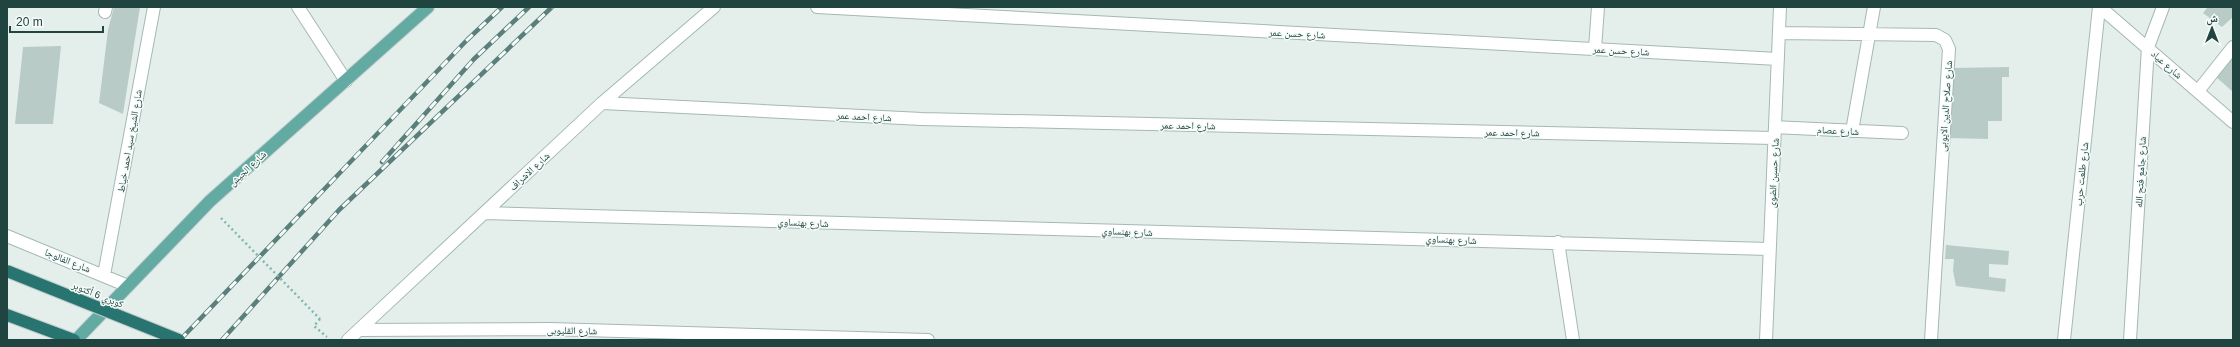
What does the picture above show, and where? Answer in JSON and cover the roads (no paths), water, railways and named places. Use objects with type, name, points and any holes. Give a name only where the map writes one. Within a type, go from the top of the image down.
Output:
[{"type":"highway","name":"كوبري 6 أكتوبر","points":[[7,271],[179,340]]},
{"type":"highway","points":[[7,315],[75,340]]},
{"type":"main road","name":"شارع الجيش","points":[[75,340],[210,201],[273,143],[346,81],[428,7]]},
{"type":"street","name":"شارع الشيخ سيد احمد خياط","points":[[104,275],[154,7]]},
{"type":"street","points":[[298,7],[346,81]]},
{"type":"street","name":"شارع الاشراف","points":[[348,340],[602,103],[714,7]]},
{"type":"street","name":"شارع حسن عمر","points":[[817,7],[1778,59]]},
{"type":"street","points":[[1595,48],[1598,7]]},
{"type":"street","name":"شارع حسين الضوى","points":[[1766,340],[1780,7]]},
{"type":"street","points":[[1852,131],[1874,7]]},
{"type":"street","name":"شارع عياد","points":[[2099,7],[2233,122]]},
{"type":"street","name":"شارع طلعت حرب","points":[[2064,340],[2099,7]]},
{"type":"street","name":"شارع جامع فتح الله","points":[[2130,340],[2148,48],[2163,7]]},
{"type":"street","name":"شارع صلاح الدين الايوبى","points":[[1779,33],[1936,35],[1945,40],[1949,48],[1931,340]]},
{"type":"street","points":[[2198,91],[2233,47]]},
{"type":"street","name":"شارع احمد عمر","points":[[602,103],[922,119],[1775,133]]},
{"type":"street","name":"شارع عصام","points":[[1775,133],[1852,131],[1902,133]]},
{"type":"street","name":"شارع بهنساوي","points":[[485,213],[1770,248]]},
{"type":"street","name":"شارع الفالوجا","points":[[7,236],[128,286]]},
{"type":"street","points":[[1558,242],[1574,340]]},
{"type":"street","name":"شارع القليوبى","points":[[360,330],[928,340]]},
{"type":"railway","points":[[180,340],[467,40],[502,7]]},
{"type":"railway","points":[[382,162],[474,59],[529,7]]},
{"type":"railway","points":[[222,340],[339,210],[552,7]]}]
